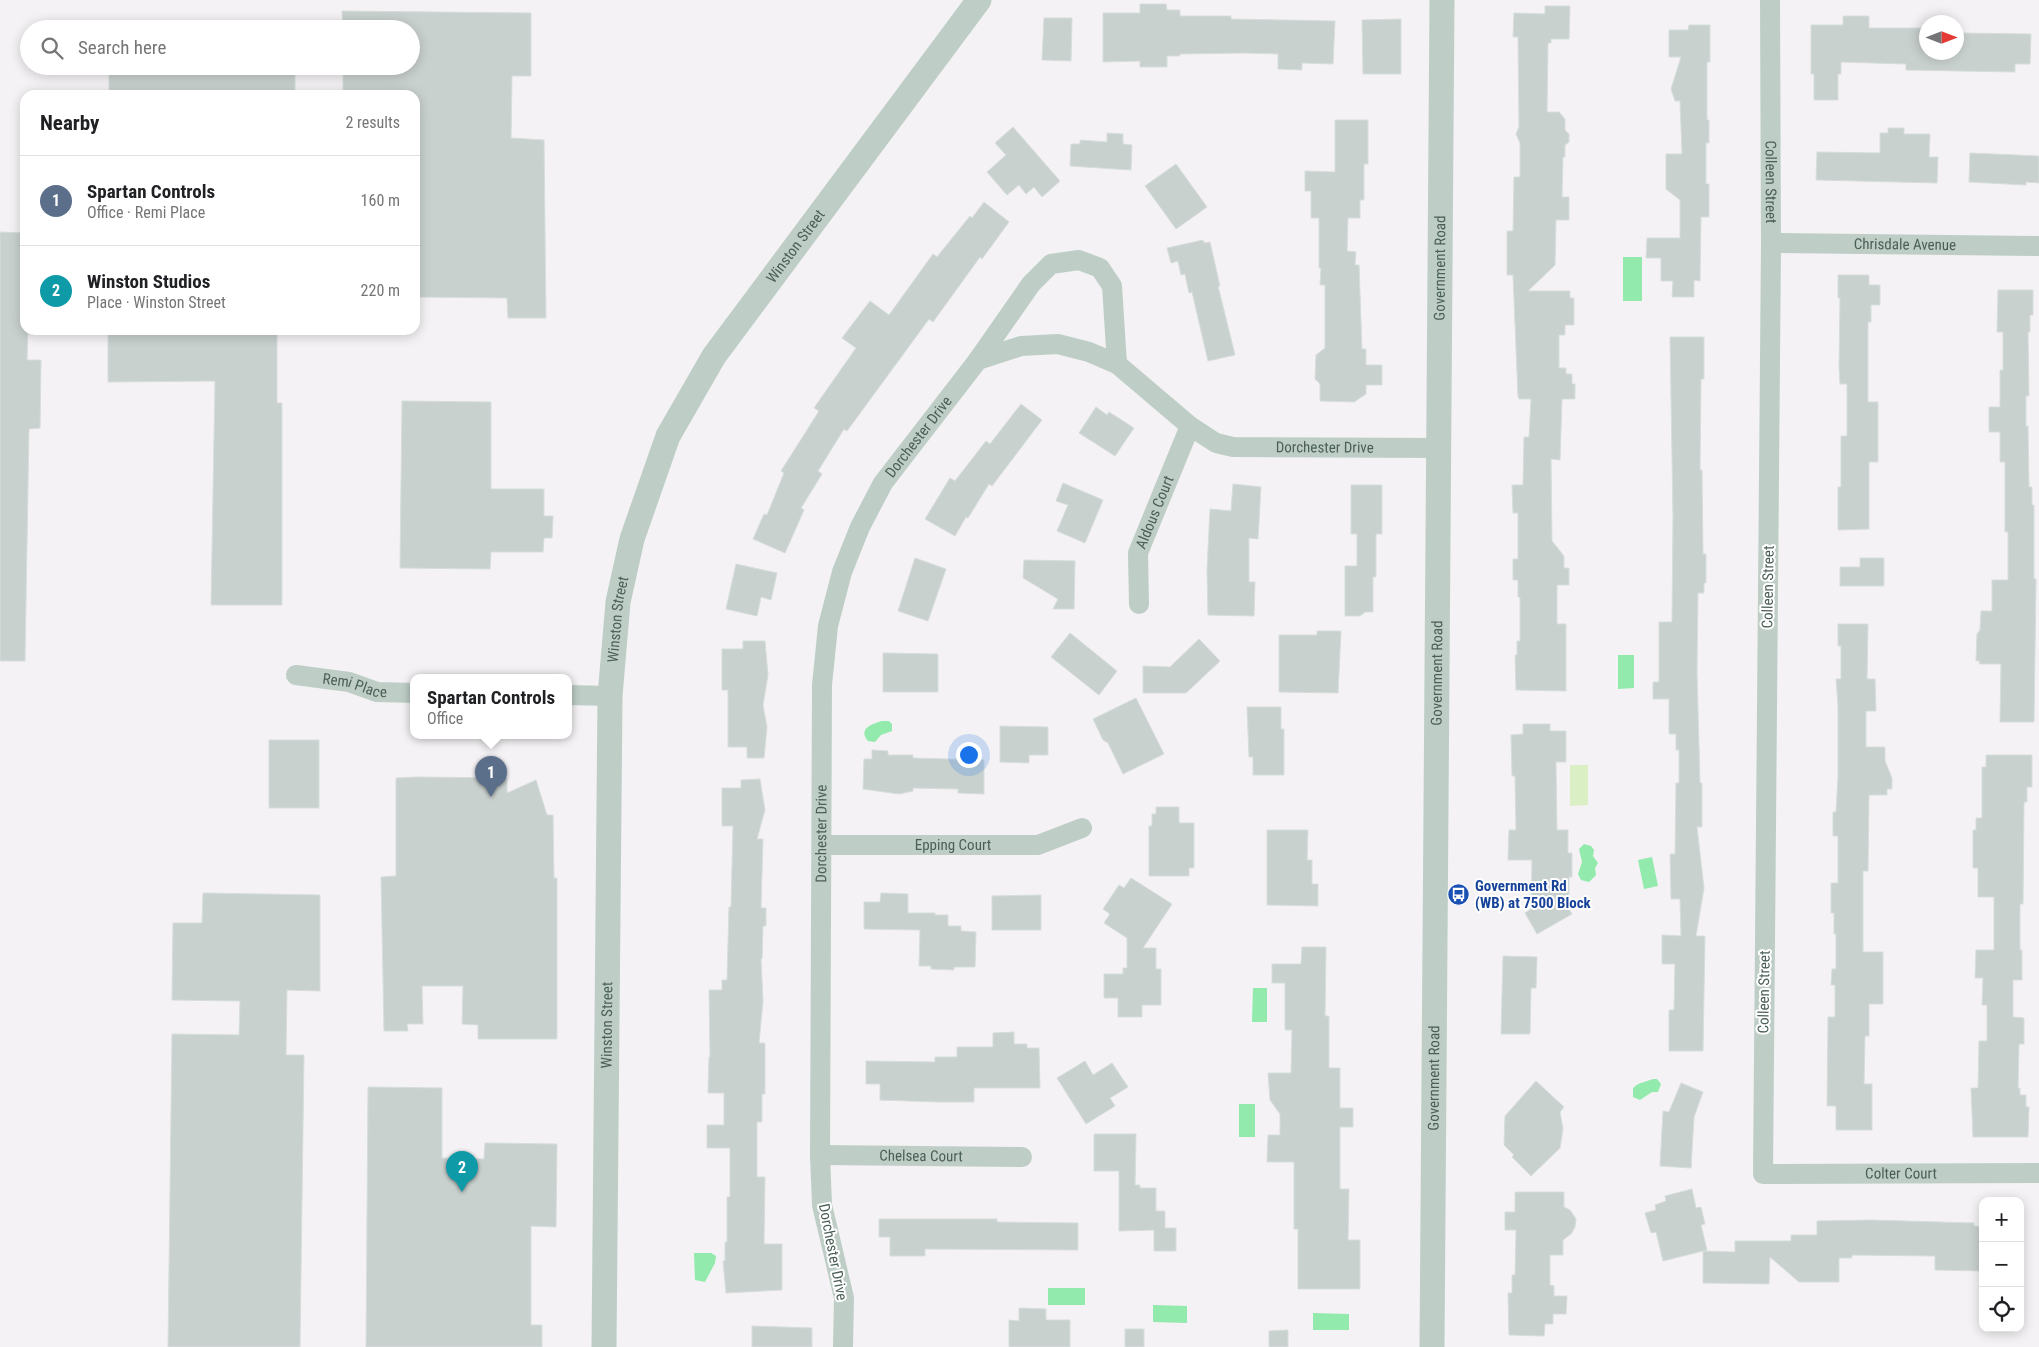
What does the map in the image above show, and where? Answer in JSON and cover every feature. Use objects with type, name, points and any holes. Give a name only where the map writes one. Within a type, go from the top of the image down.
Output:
[{"type":"street","name":"Winston Street","points":[[604,1347],[610,696],[618,602],[632,539],[668,436],[714,356],[979,0]]},
{"type":"street","name":"Government Road","points":[[1432,1347],[1442,0]]},
{"type":"street","name":"Colleen Street","points":[[1763,1174],[1771,243],[1770,0]]},
{"type":"street","name":"Chrisdale Avenue","points":[[1771,243],[2039,246]]},
{"type":"street","name":"Dorchester Drive","points":[[843,1347],[844,1298],[822,1205],[820,1155],[822,685],[828,626],[842,572],[860,527],[883,483],[978,360],[1031,284],[1051,264],[1080,260],[1100,268],[1112,286],[1117,364]]},
{"type":"street","name":"Dorchester Drive","points":[[978,360],[1021,346],[1058,344],[1089,352],[1117,364],[1190,426],[1216,443],[1233,447],[1439,448]]},
{"type":"street","name":"Aldous Court","points":[[1139,604],[1138,553],[1190,426]]},
{"type":"street","name":"Remi Place","points":[[296,675],[349,682],[377,692],[410,693]]},
{"type":"street","points":[[572,695],[610,696]]},
{"type":"street","name":"Epping Court","points":[[822,845],[1038,845],[1082,828]]},
{"type":"street","name":"Chelsea Court","points":[[820,1155],[1022,1157]]},
{"type":"street","name":"Colter Court","points":[[1763,1174],[2039,1173]]},
{"type":"shaded area","points":[[1623,257],[1642,257],[1642,301],[1623,301]]},
{"type":"shaded area","points":[[1618,655],[1634,655],[1634,688],[1618,689]]},
{"type":"shaded area","points":[[889,721],[892,724],[892,731],[881,735],[875,742],[868,741],[865,737],[865,730],[870,725]]},
{"type":"shaded area","points":[[1570,765],[1588,765],[1588,805],[1570,806]]},
{"type":"shaded area","points":[[1584,844],[1591,846],[1594,850],[1593,856],[1598,863],[1595,868],[1596,875],[1589,882],[1581,880],[1578,874],[1582,862],[1579,849]]},
{"type":"shaded area","points":[[1652,857],[1658,886],[1644,889],[1638,860]]},
{"type":"shaded area","points":[[1253,988],[1267,988],[1267,1022],[1252,1022]]},
{"type":"shaded area","points":[[1657,1079],[1661,1084],[1658,1092],[1652,1092],[1640,1100],[1633,1097],[1633,1088],[1638,1084]]},
{"type":"shaded area","points":[[1239,1104],[1255,1104],[1255,1137],[1239,1137]]},
{"type":"shaded area","points":[[694,1253],[711,1253],[716,1256],[715,1263],[705,1282],[695,1280]]},
{"type":"shaded area","points":[[1048,1288],[1085,1288],[1085,1305],[1048,1305]]},
{"type":"shaded area","points":[[1153,1305],[1187,1306],[1187,1323],[1153,1322]]},
{"type":"shaded area","points":[[1313,1313],[1349,1314],[1349,1330],[1313,1330]]},
{"type":"building","points":[[1140,4],[1166,4],[1167,10],[1180,10],[1180,16],[1231,16],[1231,19],[1335,21],[1333,64],[1302,63],[1302,70],[1278,69],[1278,54],[1245,53],[1167,56],[1167,67],[1140,67],[1140,61],[1103,62],[1103,13],[1140,13]]},
{"type":"building","points":[[1545,6],[1570,6],[1569,39],[1551,39],[1551,43],[1548,43],[1547,112],[1559,112],[1565,119],[1565,130],[1569,134],[1569,142],[1565,145],[1565,157],[1563,157],[1562,197],[1569,197],[1569,220],[1556,220],[1555,265],[1528,291],[1570,291],[1570,298],[1574,298],[1574,325],[1565,325],[1565,335],[1559,335],[1559,368],[1566,368],[1566,374],[1572,374],[1572,384],[1575,384],[1575,399],[1562,399],[1560,460],[1551,459],[1552,541],[1564,556],[1564,568],[1569,568],[1569,585],[1557,585],[1557,624],[1566,624],[1566,691],[1516,690],[1515,655],[1517,655],[1517,641],[1520,641],[1520,597],[1518,597],[1518,580],[1513,580],[1513,559],[1518,559],[1518,513],[1513,513],[1512,485],[1523,485],[1524,437],[1529,437],[1531,399],[1519,399],[1518,396],[1513,275],[1507,275],[1507,231],[1513,231],[1514,177],[1520,177],[1520,143],[1516,134],[1519,127],[1518,37],[1513,37],[1514,13],[1545,14]]},
{"type":"building","points":[[342,11],[531,13],[531,76],[512,76],[511,138],[544,140],[546,318],[508,318],[507,298],[420,297],[420,90],[343,90],[343,75],[420,75],[420,20],[342,20]]},
{"type":"building","points":[[1843,16],[1869,16],[1869,28],[1919,28],[1919,60],[1964,60],[1964,33],[2031,34],[2030,64],[2015,64],[2015,72],[1906,70],[1906,64],[1841,62],[1841,74],[1838,74],[1838,100],[1814,100],[1814,74],[1811,74],[1811,25],[1843,25]]},
{"type":"building","points":[[1044,18],[1072,18],[1071,61],[1042,60]]},
{"type":"building","points":[[1401,19],[1401,74],[1363,74],[1362,20]]},
{"type":"building","points":[[1689,25],[1710,25],[1710,62],[1707,62],[1709,143],[1706,143],[1706,184],[1709,184],[1709,217],[1701,217],[1700,281],[1694,280],[1694,297],[1672,297],[1673,281],[1661,281],[1661,258],[1646,258],[1647,238],[1680,238],[1680,200],[1666,189],[1666,154],[1682,154],[1680,101],[1675,101],[1671,89],[1681,57],[1669,57],[1669,30],[1688,30]]},
{"type":"building","points":[[109,75],[295,75],[295,90],[109,90]]},
{"type":"building","points":[[1335,120],[1368,120],[1368,164],[1364,164],[1364,200],[1360,200],[1360,218],[1348,218],[1347,251],[1356,252],[1355,265],[1359,265],[1362,349],[1366,349],[1366,365],[1382,365],[1382,385],[1366,385],[1366,394],[1354,402],[1320,401],[1320,384],[1315,379],[1316,355],[1325,348],[1325,285],[1320,285],[1319,218],[1311,218],[1311,191],[1305,191],[1305,171],[1335,172]]},
{"type":"building","points":[[1013,127],[1060,181],[1042,197],[1034,187],[1026,194],[1019,185],[1007,195],[987,172],[1006,155],[995,143]]},
{"type":"building","points":[[1888,128],[1904,128],[1904,134],[1930,134],[1929,157],[1938,157],[1937,183],[1816,180],[1817,152],[1880,153],[1880,133],[1888,133]]},
{"type":"building","points":[[1107,133],[1123,134],[1123,144],[1132,145],[1131,170],[1070,166],[1071,144],[1080,144],[1080,140],[1107,142]]},
{"type":"building","points":[[1970,153],[2039,156],[2039,183],[2026,182],[2026,185],[1969,182]]},
{"type":"building","points":[[1176,164],[1207,207],[1176,229],[1145,186]]},
{"type":"building","points":[[984,202],[1009,222],[982,259],[980,257],[933,322],[929,319],[847,431],[844,429],[818,471],[822,474],[801,508],[804,510],[785,553],[753,539],[764,514],[767,515],[784,473],[781,471],[819,411],[814,408],[856,348],[842,338],[870,301],[889,315],[933,254],[937,257],[970,216],[972,218]]},
{"type":"building","points":[[0,232],[20,233],[20,335],[28,335],[27,360],[41,360],[40,428],[29,429],[25,661],[0,661]]},
{"type":"building","points":[[1203,240],[1204,243],[1210,242],[1220,286],[1218,286],[1235,355],[1208,361],[1192,292],[1189,293],[1185,274],[1181,275],[1178,261],[1171,263],[1167,248]]},
{"type":"building","points":[[1838,275],[1869,275],[1869,285],[1880,285],[1880,305],[1871,305],[1871,322],[1868,322],[1868,402],[1878,402],[1878,462],[1869,462],[1869,529],[1838,530],[1838,487],[1841,487],[1841,436],[1847,436],[1847,384],[1840,384],[1840,298],[1838,298]]},
{"type":"building","points":[[1998,290],[2033,290],[2033,315],[2030,315],[2030,332],[2028,332],[2029,396],[2026,396],[2026,426],[2028,426],[2029,487],[2032,487],[2032,505],[2034,505],[2034,579],[2036,579],[2034,722],[2000,722],[2001,664],[1979,664],[1980,661],[1976,661],[1977,634],[1980,630],[1981,611],[1992,611],[1992,580],[2008,580],[2008,532],[2005,532],[2005,462],[2000,462],[2000,432],[1989,432],[1989,407],[2000,407],[2000,370],[2003,370],[2003,332],[1997,332]]},
{"type":"building","points":[[108,335],[277,335],[277,403],[282,403],[282,605],[211,605],[215,381],[108,382]]},
{"type":"building","points":[[1670,337],[1704,337],[1704,379],[1701,379],[1700,470],[1702,470],[1703,554],[1706,554],[1706,583],[1704,583],[1704,593],[1698,593],[1697,671],[1702,827],[1697,827],[1704,888],[1696,936],[1705,936],[1703,1051],[1669,1051],[1669,1010],[1674,1010],[1675,964],[1662,964],[1662,935],[1681,936],[1680,899],[1671,899],[1670,854],[1675,854],[1676,783],[1679,783],[1679,750],[1676,750],[1676,734],[1669,734],[1669,699],[1653,699],[1653,682],[1659,682],[1659,622],[1672,622],[1673,518]]},
{"type":"building","points":[[402,401],[491,402],[491,489],[544,489],[544,516],[553,516],[552,538],[544,538],[543,552],[491,552],[490,569],[400,568]]},
{"type":"building","points":[[1021,404],[1042,420],[992,486],[989,484],[955,536],[925,519],[950,478],[955,481],[986,441],[990,444]]},
{"type":"building","points":[[1096,407],[1107,415],[1109,412],[1134,428],[1115,456],[1079,433]]},
{"type":"building","points":[[1063,483],[1103,500],[1085,543],[1057,531],[1068,505],[1056,501]]},
{"type":"building","points":[[1233,484],[1261,487],[1258,539],[1249,538],[1249,582],[1255,582],[1254,616],[1208,615],[1207,570],[1210,509],[1231,511]]},
{"type":"building","points":[[1351,485],[1382,485],[1382,534],[1376,534],[1376,577],[1373,577],[1373,612],[1365,612],[1360,616],[1345,616],[1345,566],[1357,566],[1357,534],[1351,534]]},
{"type":"building","points":[[915,558],[946,569],[928,621],[898,611]]},
{"type":"building","points":[[1860,558],[1884,558],[1884,586],[1840,586],[1840,567],[1860,567]]},
{"type":"building","points":[[1024,560],[1075,561],[1074,609],[1053,609],[1058,599],[1023,578]]},
{"type":"building","points":[[736,564],[777,573],[771,600],[761,597],[757,616],[726,609]]},
{"type":"building","points":[[1838,624],[1868,624],[1867,679],[1875,679],[1876,711],[1866,711],[1866,747],[1885,747],[1885,761],[1892,778],[1892,789],[1887,789],[1887,795],[1869,795],[1868,871],[1863,871],[1863,952],[1883,952],[1883,1004],[1869,1004],[1869,1036],[1865,1036],[1864,1084],[1872,1084],[1872,1130],[1836,1130],[1836,1106],[1827,1106],[1828,1017],[1835,1017],[1835,985],[1831,985],[1832,969],[1836,969],[1836,934],[1834,934],[1834,913],[1831,913],[1831,883],[1838,883],[1838,836],[1833,836],[1833,812],[1836,812],[1838,776],[1836,679],[1841,679],[1841,646],[1838,646]]},
{"type":"building","points":[[1317,631],[1341,631],[1338,693],[1279,692],[1279,635],[1317,635]]},
{"type":"building","points":[[1070,633],[1117,671],[1099,695],[1051,657]]},
{"type":"building","points":[[1199,639],[1220,661],[1186,693],[1143,693],[1143,666],[1170,667]]},
{"type":"building","points":[[743,641],[765,641],[768,675],[763,705],[767,727],[764,758],[747,758],[747,747],[728,747],[728,690],[722,690],[722,649],[743,649]]},
{"type":"building","points":[[883,653],[938,654],[938,692],[883,692]]},
{"type":"building","points":[[1136,698],[1164,754],[1123,774],[1108,743],[1103,740],[1093,719]]},
{"type":"building","points":[[1247,707],[1281,707],[1281,729],[1284,729],[1284,775],[1253,775],[1253,757],[1249,757]]},
{"type":"building","points":[[1523,724],[1550,724],[1550,731],[1566,731],[1566,762],[1556,762],[1557,830],[1568,830],[1568,853],[1572,853],[1572,877],[1569,877],[1569,909],[1572,914],[1537,934],[1525,913],[1531,909],[1532,860],[1508,860],[1509,830],[1516,830],[1515,776],[1512,776],[1511,735],[1523,734]]},
{"type":"building","points":[[1000,726],[1048,727],[1048,755],[1029,755],[1029,763],[1000,762]]},
{"type":"building","points":[[269,740],[319,740],[319,808],[269,808]]},
{"type":"building","points":[[872,750],[888,751],[888,755],[913,755],[913,758],[984,760],[984,794],[958,793],[958,789],[913,788],[913,791],[899,794],[863,789],[864,759],[872,759]]},
{"type":"building","points":[[1986,755],[2032,755],[2032,787],[2027,787],[2027,802],[2024,802],[2023,904],[2020,904],[2022,980],[2013,980],[2013,1017],[2024,1018],[2024,1044],[2019,1044],[2018,1088],[2020,1088],[2020,1095],[2026,1095],[2026,1107],[2029,1107],[2028,1137],[1973,1137],[1971,1088],[1978,1088],[1979,1041],[1987,1041],[1987,1005],[1982,1005],[1983,978],[1975,978],[1976,950],[1994,950],[1994,897],[1978,897],[1978,868],[1973,868],[1973,830],[1976,830],[1976,818],[1982,818],[1982,767],[1986,767]]},
{"type":"building","points":[[396,778],[507,778],[507,793],[536,780],[547,815],[553,815],[554,878],[557,878],[557,1039],[478,1039],[478,1025],[462,1024],[463,986],[422,986],[423,1024],[407,1024],[408,1031],[384,1031],[381,877],[396,876]]},
{"type":"building","points":[[760,779],[765,810],[757,839],[763,839],[761,908],[766,908],[766,926],[763,926],[761,959],[763,1001],[759,1043],[765,1043],[765,1094],[762,1094],[762,1122],[757,1122],[757,1177],[765,1177],[764,1244],[782,1244],[782,1290],[726,1293],[723,1261],[725,1261],[725,1242],[727,1242],[727,1197],[730,1197],[730,1148],[707,1148],[707,1125],[724,1125],[724,1093],[708,1093],[710,1057],[709,990],[722,990],[722,980],[727,980],[729,907],[731,907],[733,826],[722,826],[722,788],[741,788],[741,780]]},
{"type":"building","points":[[1156,807],[1179,807],[1179,823],[1194,823],[1194,868],[1189,868],[1189,876],[1149,876],[1149,826],[1152,826],[1152,814],[1156,814]]},
{"type":"building","points":[[1267,830],[1308,830],[1307,860],[1312,860],[1312,884],[1318,884],[1318,906],[1267,905]]},
{"type":"building","points":[[1131,878],[1172,904],[1143,948],[1156,948],[1156,969],[1161,969],[1161,1005],[1142,1005],[1142,1017],[1118,1017],[1118,998],[1104,998],[1104,974],[1123,974],[1123,968],[1127,968],[1127,938],[1104,923],[1110,914],[1103,909],[1119,885],[1124,888]]},
{"type":"building","points":[[203,893],[320,895],[320,991],[287,990],[286,1055],[304,1055],[300,1347],[168,1347],[172,1034],[239,1035],[240,1001],[172,1000],[173,923],[202,923]]},
{"type":"building","points":[[881,893],[908,894],[908,913],[948,915],[948,926],[961,926],[961,931],[976,932],[975,967],[954,967],[954,970],[931,969],[931,966],[919,966],[920,930],[864,929],[864,902],[880,902]]},
{"type":"building","points":[[1041,895],[1041,930],[992,930],[992,896]]},
{"type":"building","points":[[1302,947],[1326,947],[1325,1016],[1329,1016],[1329,1068],[1340,1068],[1340,1108],[1353,1108],[1353,1127],[1340,1127],[1340,1189],[1349,1189],[1348,1240],[1360,1240],[1360,1289],[1298,1289],[1298,1229],[1294,1229],[1294,1162],[1267,1162],[1268,1135],[1280,1135],[1280,1114],[1270,1100],[1268,1073],[1291,1073],[1292,1030],[1285,1030],[1285,983],[1272,983],[1272,964],[1301,964]]},
{"type":"building","points":[[1503,956],[1537,957],[1536,988],[1531,988],[1530,1034],[1501,1034]]},
{"type":"building","points":[[1014,1032],[1014,1044],[1027,1044],[1027,1048],[1039,1048],[1040,1088],[974,1088],[974,1102],[938,1102],[880,1100],[880,1084],[866,1084],[866,1061],[935,1062],[935,1057],[957,1057],[957,1047],[993,1047],[993,1033]]},
{"type":"building","points":[[1085,1061],[1093,1075],[1112,1063],[1128,1087],[1110,1098],[1115,1106],[1086,1124],[1057,1078]]},
{"type":"building","points":[[1536,1081],[1564,1107],[1560,1112],[1563,1129],[1560,1148],[1531,1176],[1512,1157],[1514,1155],[1504,1145],[1505,1116]]},
{"type":"building","points":[[1681,1083],[1703,1092],[1694,1117],[1691,1168],[1660,1166],[1663,1111],[1669,1112]]},
{"type":"building","points":[[368,1087],[442,1088],[442,1158],[484,1159],[485,1143],[557,1144],[556,1227],[531,1226],[531,1325],[542,1325],[542,1347],[366,1347]]},
{"type":"building","points":[[1094,1134],[1136,1134],[1135,1185],[1140,1185],[1140,1188],[1156,1188],[1156,1211],[1165,1211],[1165,1228],[1176,1228],[1176,1251],[1154,1251],[1154,1230],[1119,1231],[1119,1171],[1094,1171]]},
{"type":"building","points":[[1692,1189],[1696,1208],[1701,1207],[1705,1224],[1701,1225],[1707,1250],[1663,1261],[1656,1232],[1651,1233],[1645,1213],[1656,1210],[1655,1205],[1666,1201],[1665,1196]]},
{"type":"building","points":[[1515,1192],[1564,1192],[1564,1207],[1570,1210],[1576,1219],[1575,1227],[1571,1234],[1563,1240],[1563,1255],[1550,1255],[1550,1285],[1554,1286],[1554,1296],[1567,1296],[1566,1314],[1553,1314],[1553,1324],[1545,1324],[1544,1336],[1509,1335],[1508,1293],[1512,1293],[1512,1275],[1515,1275],[1516,1230],[1505,1230],[1505,1212],[1515,1212]]},
{"type":"building","points":[[879,1219],[997,1219],[997,1222],[1078,1223],[1078,1250],[925,1249],[925,1256],[890,1256],[890,1237],[879,1237]]},
{"type":"building","points":[[1871,1220],[1974,1223],[1974,1226],[1979,1227],[1979,1271],[1935,1270],[1935,1256],[1852,1255],[1852,1258],[1839,1258],[1839,1282],[1799,1282],[1770,1257],[1769,1284],[1703,1283],[1703,1251],[1735,1252],[1735,1241],[1791,1241],[1791,1235],[1817,1235],[1817,1221]]},
{"type":"building","points":[[1019,1308],[1046,1309],[1046,1320],[1070,1320],[1070,1347],[1009,1347],[1009,1320],[1019,1321]]},
{"type":"building","points":[[752,1326],[812,1328],[812,1347],[752,1347]]},
{"type":"building","points":[[1125,1329],[1144,1329],[1144,1347],[1125,1347]]},
{"type":"building","points":[[1288,1330],[1288,1347],[1269,1347],[1269,1331]]},
{"type":"place","name":"Spartan Controls","points":[[491,797]]},
{"type":"place","name":"Government Rd (WB) at 7500 Block","points":[[1459,895]]},
{"type":"place","name":"Winston Studios","points":[[462,1192]]}]
